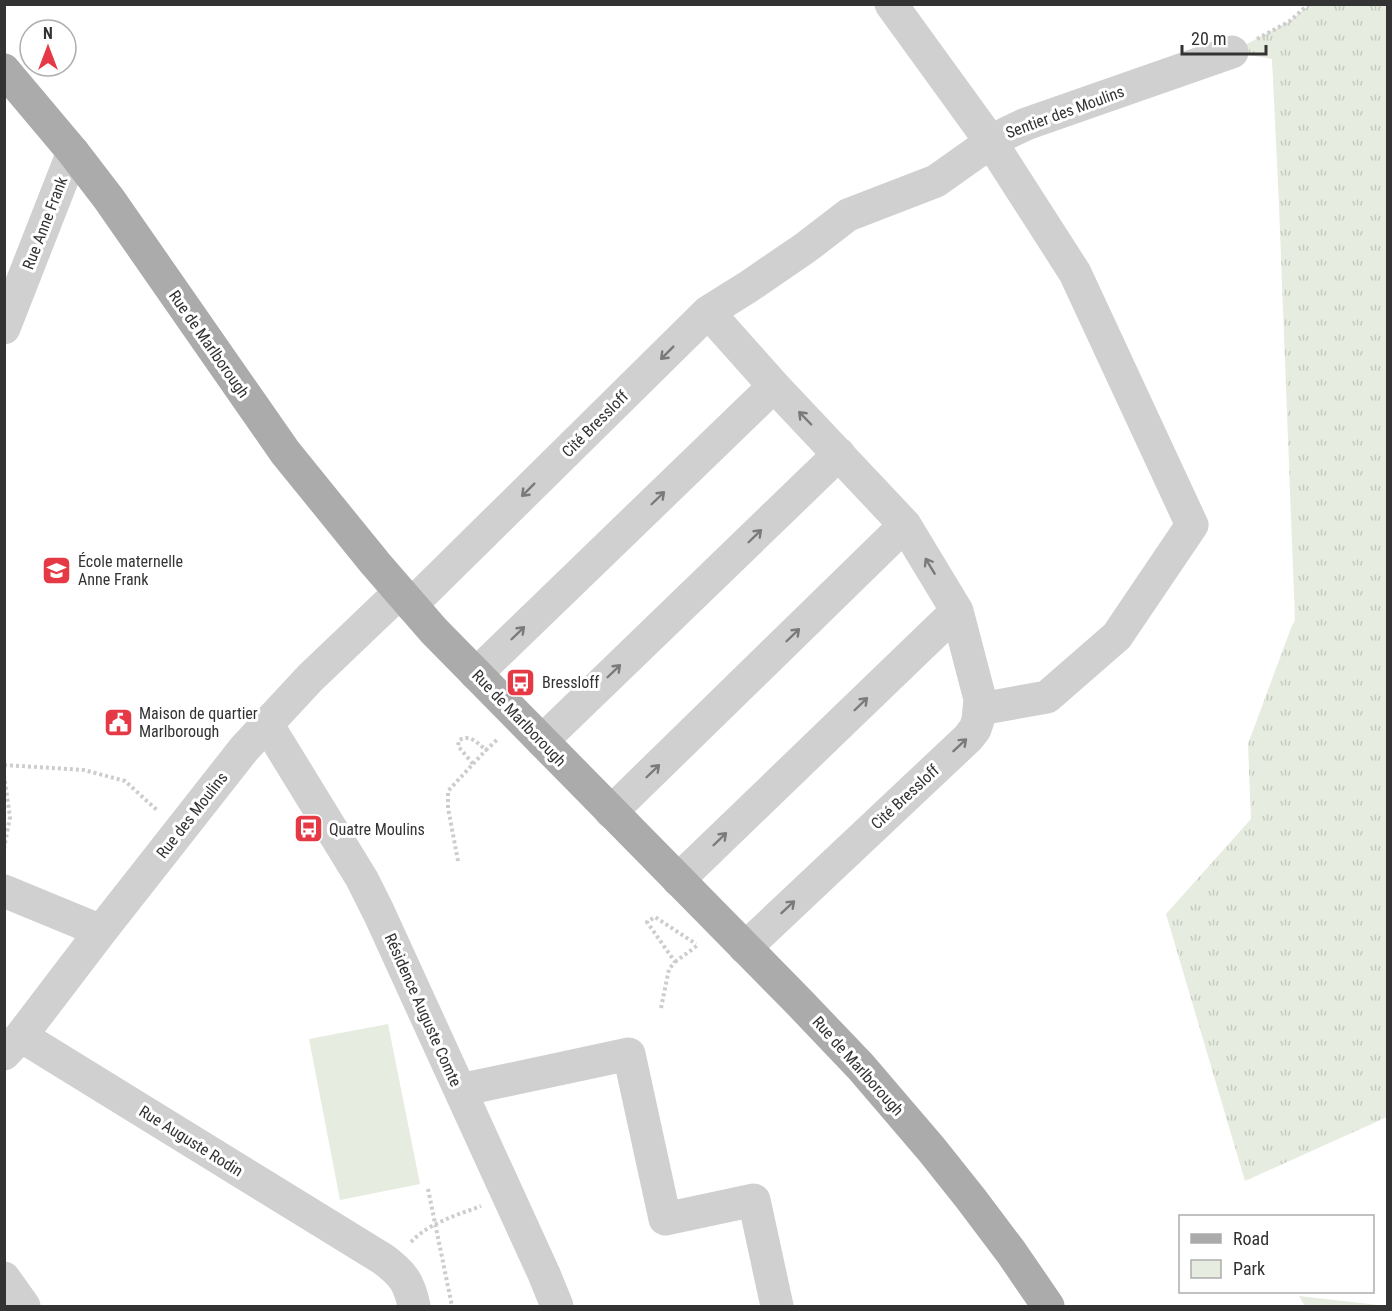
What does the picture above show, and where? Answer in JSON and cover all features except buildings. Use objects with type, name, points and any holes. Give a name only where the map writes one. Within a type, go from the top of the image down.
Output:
[{"type":"main road","name":"Rue de Marlborough","points":[[4,70],[73,152],[127,224],[285,452],[405,599],[678,880],[709,933],[746,948],[887,1096],[977,1207],[1048,1306]]},
{"type":"street","points":[[708,312],[774,386],[906,525],[957,611],[980,699],[980,709],[1047,697],[1116,636],[1192,525],[1075,273],[991,142],[891,4]]},
{"type":"street","name":"Sentier des Moulins","points":[[708,312],[777,267],[848,215],[936,181],[1005,134],[1026,124],[1232,52]]},
{"type":"street","name":"Rue Anne Frank","points":[[4,328],[73,152]]},
{"type":"street","name":"Cité Bressloff","points":[[405,599],[708,312]]},
{"type":"street","points":[[476,674],[774,386]]},
{"type":"street","points":[[531,730],[839,454]]},
{"type":"street","points":[[611,812],[906,525]]},
{"type":"street","name":"Rue des Moulins","points":[[4,1068],[13,1045],[244,749],[318,670],[405,599]]},
{"type":"street","points":[[678,880],[957,611]]},
{"type":"street","name":"Cité Bressloff","points":[[746,948],[968,738],[975,729],[980,709]]},
{"type":"street","name":"Résidence Auguste Comte","points":[[267,724],[372,897],[557,1306]]},
{"type":"street","points":[[4,891],[101,931]]},
{"type":"street","name":"Rue Auguste Rodin","points":[[13,1045],[360,1245],[393,1267],[407,1282],[414,1306]]},
{"type":"street","points":[[460,1090],[629,1054],[665,1219],[754,1200],[777,1306]]},
{"type":"street","points":[[4,1278],[24,1306]]},
{"type":"path","points":[[1232,52],[1290,21],[1309,4]]},
{"type":"path","points":[[458,861],[448,808],[448,791],[486,750],[531,730]]},
{"type":"path","points":[[473,764],[458,746],[459,740],[471,737],[486,750]]},
{"type":"path","points":[[4,765],[84,770],[125,781],[179,831]]},
{"type":"path","points":[[4,775],[10,817],[4,849]]},
{"type":"path","points":[[675,962],[647,922],[655,917],[709,933]]},
{"type":"path","points":[[661,1008],[669,969],[709,933]]},
{"type":"path","points":[[429,1190],[452,1306]]},
{"type":"path","points":[[393,1267],[402,1250],[419,1233],[451,1217],[483,1205],[510,1199]]},
{"type":"green space","points":[[1309,5],[1387,5],[1387,1117],[1245,1181],[1166,914],[1251,819],[1248,744],[1295,620],[1272,59],[1232,52],[1290,21]]},
{"type":"green space","points":[[388,1024],[420,1184],[340,1200],[309,1039]]},
{"type":"green space","points":[[1299,1296],[1387,1306],[1305,1306]]},
{"type":"place","name":"École maternelle Anne Frank","points":[[57,570]]},
{"type":"place","name":"Bressloff","points":[[521,682]]},
{"type":"place","name":"Maison de quartier Marlborough","points":[[118,722]]},
{"type":"place","name":"Quatre Moulins","points":[[308,829]]}]
